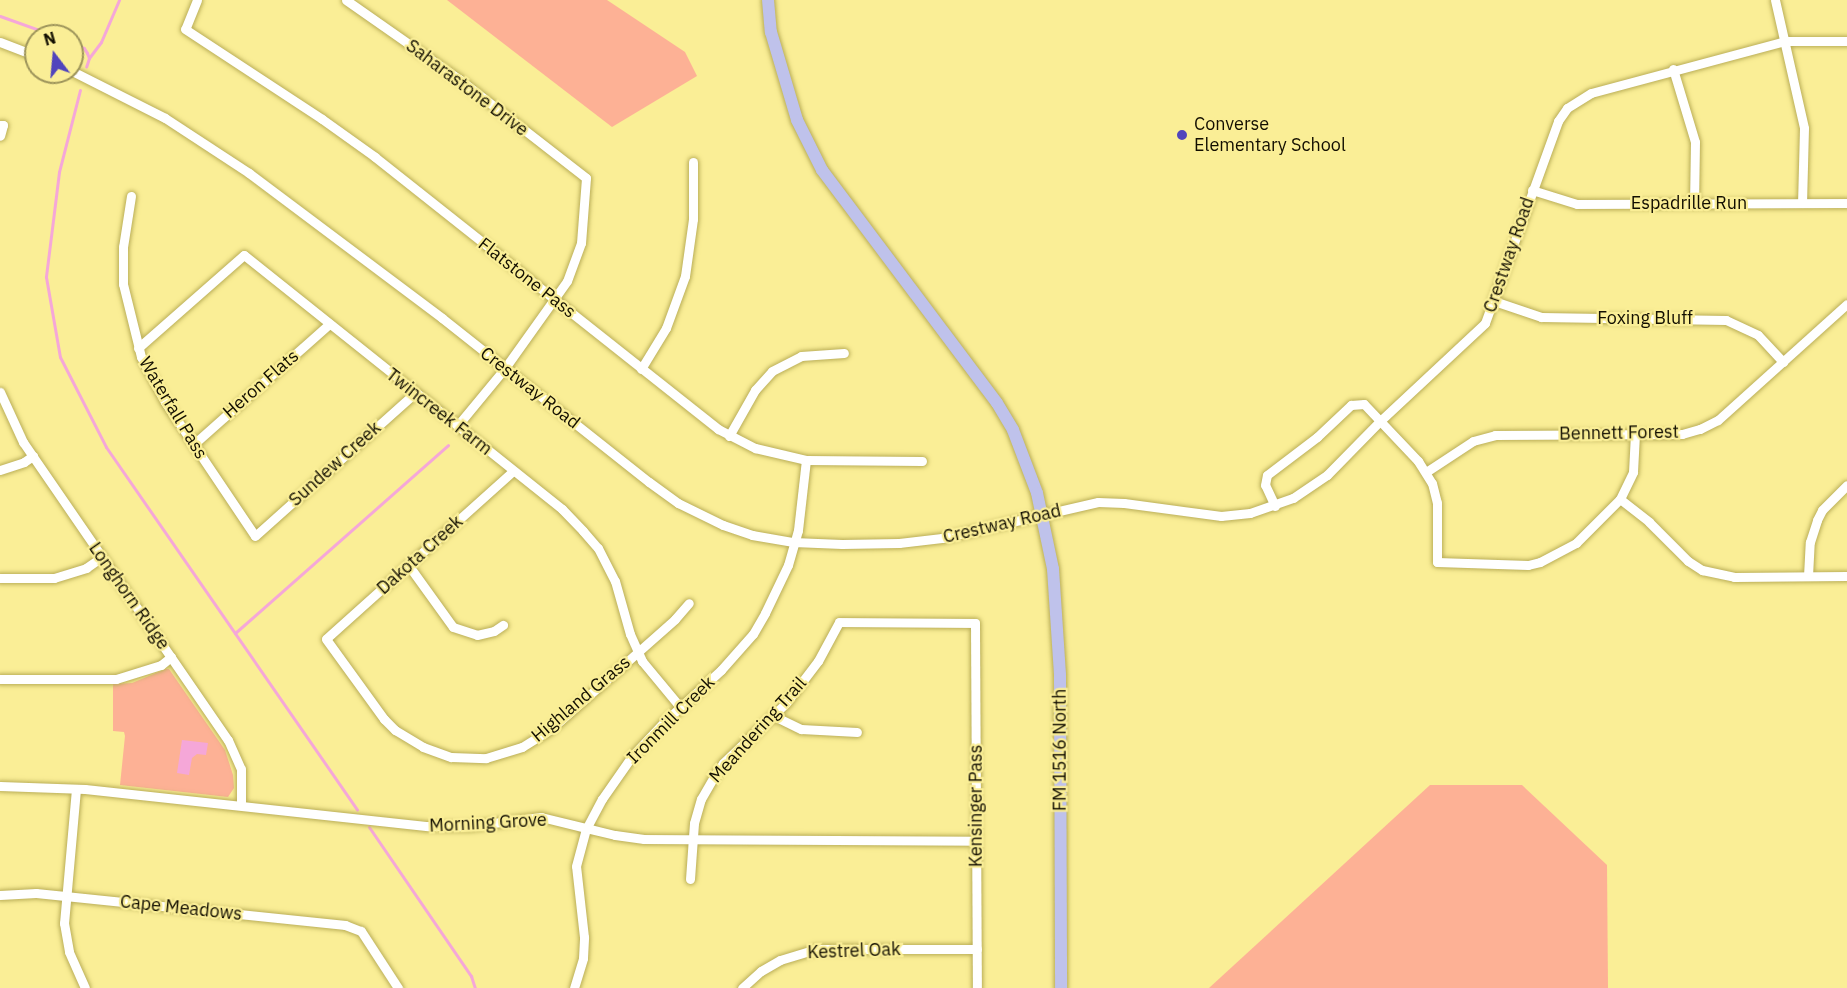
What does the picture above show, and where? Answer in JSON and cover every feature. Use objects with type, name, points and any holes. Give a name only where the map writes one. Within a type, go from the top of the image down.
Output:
[{"type":"main road","name":"FM 1516 North","points":[[768,0],[771,32],[797,120],[812,152],[835,187],[996,403],[1021,448],[1042,514],[1053,569],[1060,675],[1061,988]]},
{"type":"street","name":"Flatstone Pass","points":[[197,0],[185,30],[237,62],[366,151],[729,436],[776,455],[806,460],[922,461]]},
{"type":"street","name":"Saharastone Drive","points":[[346,0],[459,79],[586,178],[579,250],[567,281],[555,301]]},
{"type":"street","points":[[1776,0],[1804,128],[1802,203]]},
{"type":"street","name":"Crestway Road","points":[[84,77],[165,118],[214,149],[320,225],[649,483],[678,503],[723,525],[752,534],[793,543],[842,544],[922,542],[977,533],[1042,514],[1098,502],[1124,503],[1221,516],[1250,513],[1275,506],[1317,483],[1379,422],[1478,332],[1490,315],[1532,190],[1558,121],[1567,108],[1591,93],[1673,69],[1785,41],[1847,41]]},
{"type":"street","points":[[0,42],[24,51]]},
{"type":"street","points":[[1673,69],[1695,142],[1694,204]]},
{"type":"street","points":[[0,136],[1,125]]},
{"type":"street","points":[[641,369],[669,321],[685,276],[693,219],[693,162]]},
{"type":"street","name":"Espadrille Run","points":[[1532,190],[1577,204],[1847,203]]},
{"type":"street","name":"Waterfall Pass","points":[[131,196],[123,247],[123,284],[138,348],[165,402],[255,536]]},
{"type":"street","name":"Twincreek Farm","points":[[138,348],[244,255],[562,509],[598,548],[620,592],[637,652],[648,671],[680,707]]},
{"type":"street","points":[[457,426],[505,368],[555,301]]},
{"type":"street","name":"Foxing Bluff","points":[[1494,301],[1541,317],[1726,320],[1758,335],[1783,362]]},
{"type":"street","name":"Bennett Forest","points":[[1426,472],[1473,441],[1495,435],[1682,434],[1710,425],[1847,304]]},
{"type":"street","name":"Heron Flats","points":[[194,444],[329,324]]},
{"type":"street","points":[[729,436],[755,390],[772,371],[801,356],[844,353]]},
{"type":"street","name":"Longhorn Ridge","points":[[0,392],[11,420],[33,456],[235,753],[242,777],[242,805]]},
{"type":"street","name":"Sundew Creek","points":[[255,536],[415,393]]},
{"type":"street","points":[[1275,506],[1265,485],[1267,475],[1317,437],[1351,405],[1364,404],[1426,472],[1437,503],[1437,562],[1528,564],[1540,562],[1576,543],[1620,499],[1633,472],[1635,433]]},
{"type":"street","points":[[0,470],[24,462],[33,456]]},
{"type":"street","name":"Ironmill Creek","points":[[574,988],[583,958],[584,937],[576,866],[586,829],[602,799],[632,756],[680,707],[721,670],[753,634],[782,579],[793,543],[800,515],[806,460]]},
{"type":"street","name":"Dakota Creek","points":[[326,639],[513,471]]},
{"type":"street","points":[[1808,576],[1812,530],[1822,510],[1847,485]]},
{"type":"street","points":[[1620,499],[1649,522],[1688,561],[1702,570],[1734,577],[1847,576]]},
{"type":"street","points":[[0,578],[54,578],[86,568],[102,557]]},
{"type":"street","points":[[409,566],[453,627],[477,635],[494,631],[503,625]]},
{"type":"street","name":"Highland Grass","points":[[326,639],[395,730],[423,747],[451,757],[498,755],[532,742],[675,619],[689,603]]},
{"type":"street","name":"Meandering Trail","points":[[690,879],[691,839],[701,799],[713,778],[723,763],[774,716],[818,661],[839,622],[975,623]]},
{"type":"street","name":"Kensinger Pass","points":[[975,623],[977,988]]},
{"type":"street","points":[[0,679],[116,679],[161,664],[171,657]]},
{"type":"street","points":[[774,716],[801,729],[857,732]]},
{"type":"street","name":"Morning Grove","points":[[0,786],[76,789],[428,826],[469,826],[529,817],[560,820],[586,829],[629,837],[976,841]]},
{"type":"street","points":[[76,789],[64,896],[64,923],[69,952],[85,988]]},
{"type":"street","name":"Cape Meadows","points":[[0,895],[22,892],[345,926],[361,931],[398,988]]},
{"type":"street","name":"Kestrel Oak","points":[[742,988],[761,971],[780,960],[815,949],[977,949]]},
{"type":"shaded area","points":[[447,0],[607,0],[685,52],[697,76],[612,127]]},
{"type":"shaded area","points":[[169,669],[225,750],[233,775],[234,788],[228,797],[120,785],[125,736],[124,732],[113,731],[113,684],[132,683]]},
{"type":"shaded area","points":[[182,740],[208,743],[206,755],[197,754],[192,758],[189,775],[177,773]]},
{"type":"shaded area","points":[[1430,785],[1522,785],[1607,865],[1608,988],[1209,988]]},
{"type":"waterway","points":[[89,58],[101,42],[119,0]]},
{"type":"waterway","points":[[0,16],[24,25]]},
{"type":"waterway","points":[[84,48],[89,58],[86,67]]},
{"type":"waterway","points":[[80,90],[59,172],[46,277],[60,357],[106,447],[357,809]]},
{"type":"waterway","points":[[235,633],[448,445]]},
{"type":"waterway","points":[[369,827],[471,976],[475,988]]},
{"type":"place","name":"Converse Elementary School","points":[[1182,135]]}]
